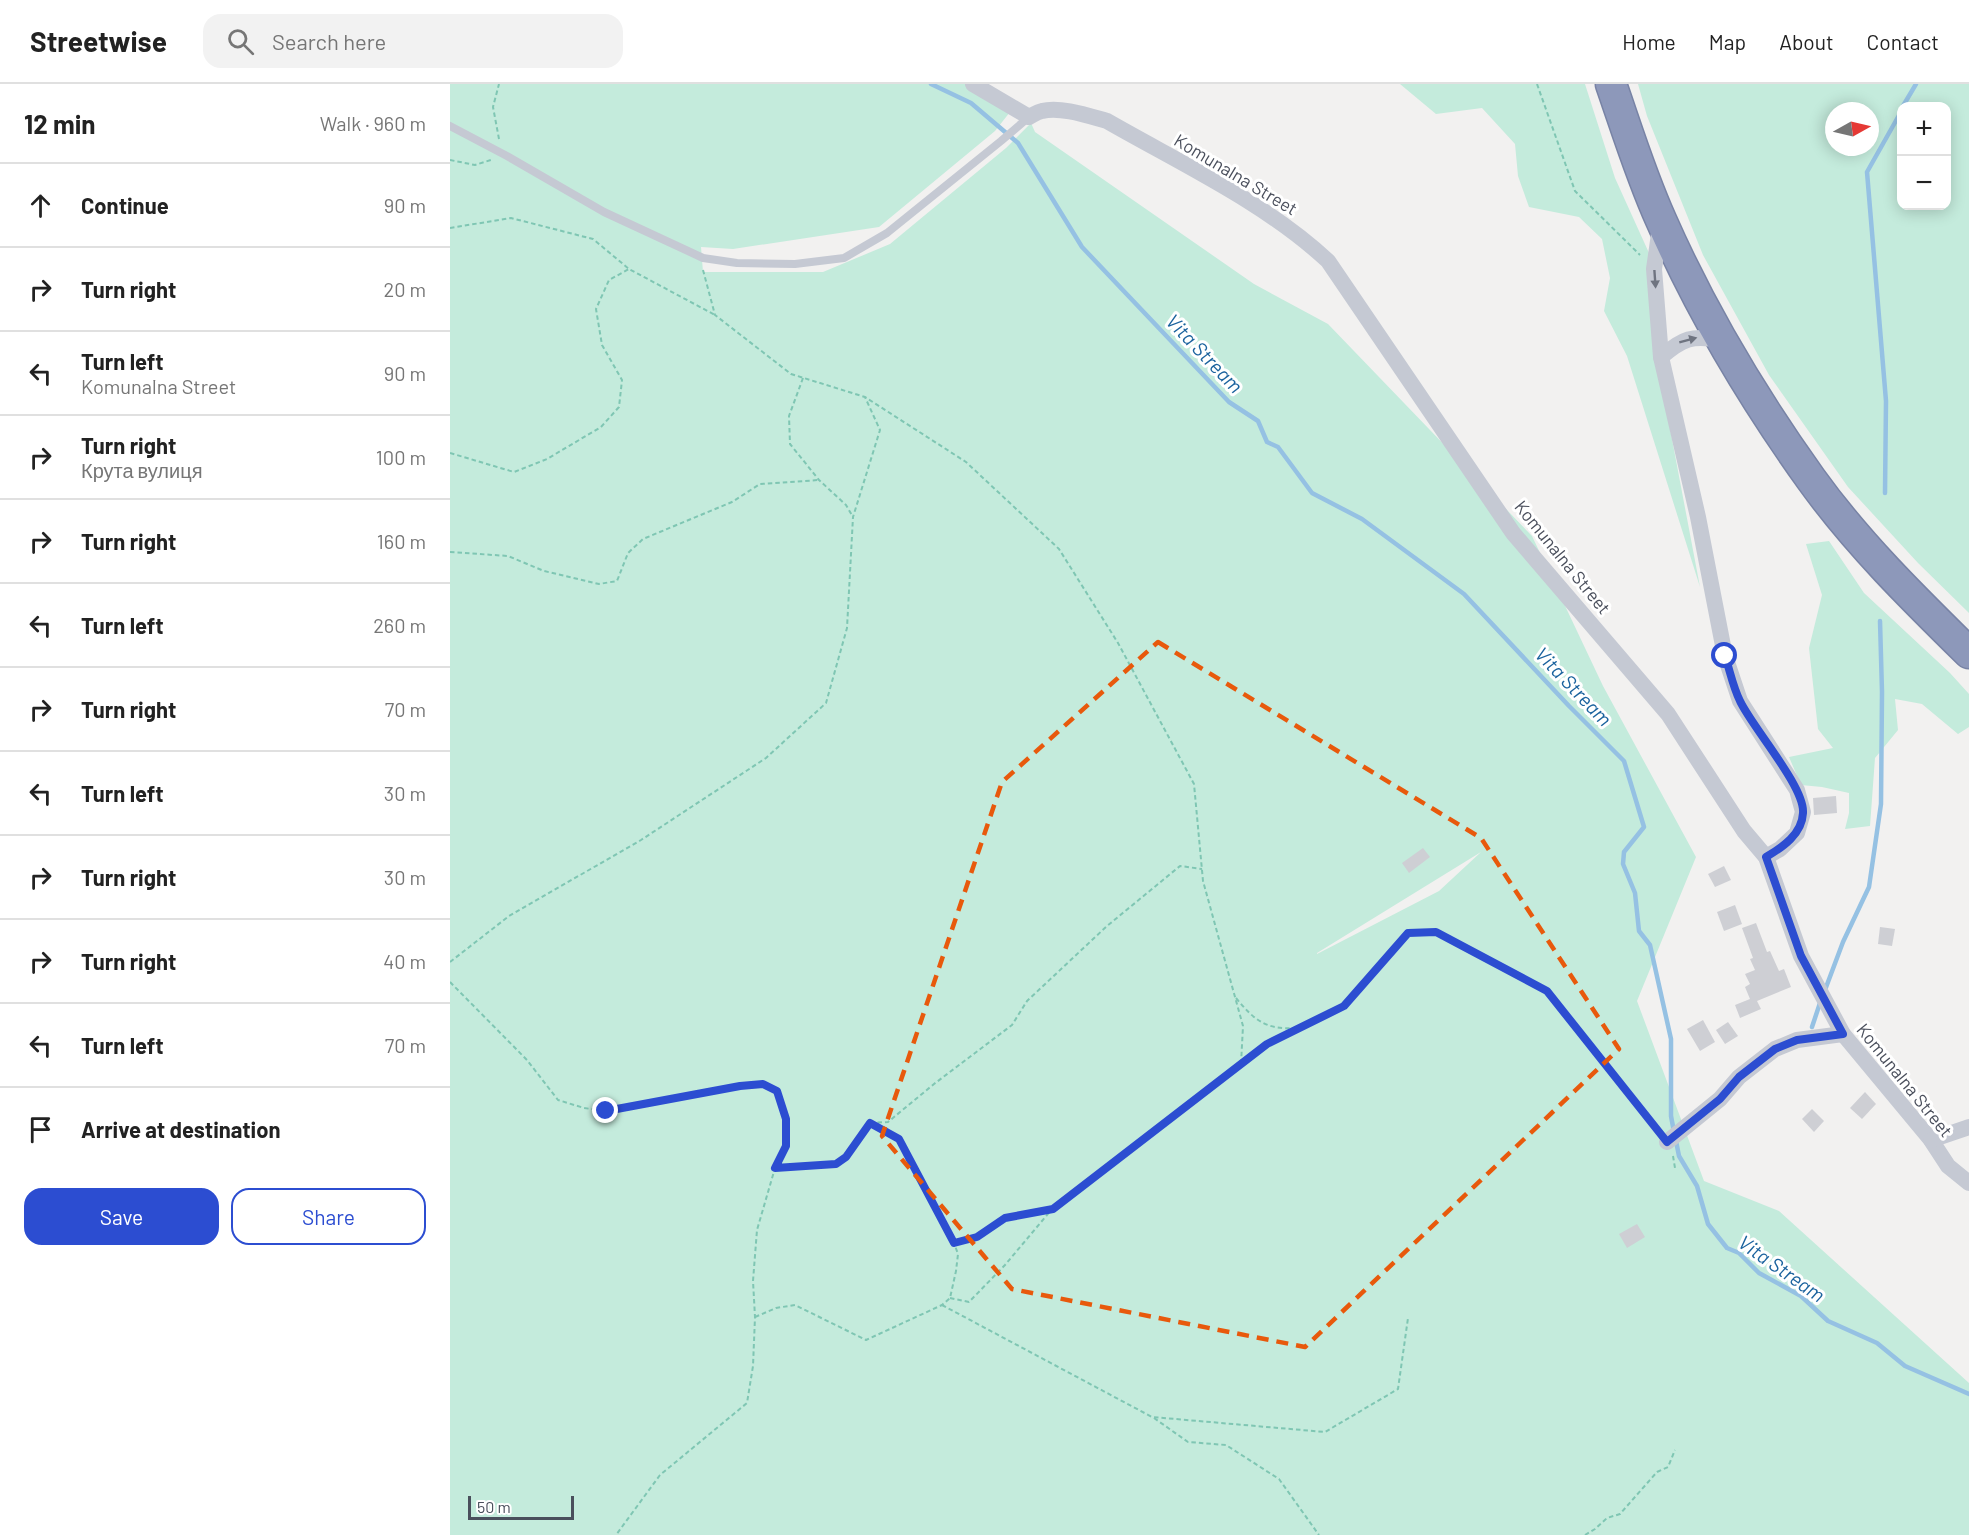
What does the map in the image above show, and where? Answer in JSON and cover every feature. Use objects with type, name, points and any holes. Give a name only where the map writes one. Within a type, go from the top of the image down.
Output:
[{"type":"highway","points":[[1611,84],[1661,221],[1721,339],[1769,418],[1812,480],[1862,542],[1903,588],[1969,653]]},
{"type":"street","points":[[973,84],[1029,117]]},
{"type":"street","name":"Komunalna Street","points":[[1029,117],[1042,111],[1054,110],[1081,113],[1107,121],[1269,213],[1305,239],[1328,261],[1513,533],[1668,714],[1744,831],[1766,857],[1801,956],[1843,1034],[1930,1140],[1948,1166],[1969,1183]]},
{"type":"street","points":[[1661,221],[1654,269],[1661,357],[1698,517],[1725,656],[1740,701],[1797,790],[1803,812],[1797,833],[1780,849],[1766,857]]},
{"type":"street","points":[[1661,357],[1676,344],[1685,340],[1701,337],[1721,339]]},
{"type":"street","points":[[1667,1142],[1720,1099],[1745,1072],[1775,1049],[1797,1040],[1843,1034]]},
{"type":"street","points":[[1930,1140],[1969,1127]]},
{"type":"lane","points":[[450,126],[604,212],[702,258],[737,263],[795,264],[844,258],[887,233],[1029,117]]},
{"type":"path","points":[[450,160],[475,165],[507,156],[499,138],[493,107],[499,84]]},
{"type":"path","points":[[1537,84],[1575,191],[1654,269]]},
{"type":"path","points":[[450,228],[512,218],[593,239],[629,269],[715,315],[791,375],[865,397],[966,462],[1059,549],[1118,643],[1194,784],[1203,881],[1243,1026],[1240,1064]]},
{"type":"path","points":[[702,258],[703,273],[715,315]]},
{"type":"path","points":[[450,453],[514,472],[547,459],[601,427],[619,407],[622,380],[602,345],[596,309],[609,280],[629,269]]},
{"type":"path","points":[[803,378],[789,416],[790,444],[819,480],[846,505],[853,517]]},
{"type":"path","points":[[450,962],[509,916],[641,840],[766,758],[826,703],[847,628],[853,517],[880,430],[865,397]]},
{"type":"path","points":[[450,552],[508,556],[543,571],[599,584],[617,580],[628,553],[644,539],[732,502],[760,484],[819,480]]},
{"type":"path","points":[[870,1123],[888,1122],[1012,1025],[1027,1001],[1107,926],[1180,866],[1202,869]]},
{"type":"path","points":[[950,1298],[969,1302],[1005,1265],[1053,1209],[1240,1064],[1267,1044],[1344,1006],[1408,933],[1436,932],[1547,991],[1667,1142],[1672,1151],[1675,1168]]},
{"type":"path","points":[[450,982],[527,1060],[558,1100],[584,1108],[606,1111],[740,1086],[763,1084],[777,1091],[786,1119],[786,1146],[775,1168],[757,1230],[753,1281],[755,1317],[753,1366],[747,1403],[660,1475],[616,1535]]},
{"type":"path","points":[[1235,997],[1247,1012],[1265,1026],[1281,1029],[1300,1028]]},
{"type":"path","points":[[755,1317],[776,1308],[795,1305],[866,1340],[942,1305],[950,1298],[958,1254],[954,1243],[899,1139],[870,1123]]},
{"type":"path","points":[[775,1168],[836,1164],[846,1157],[870,1123]]},
{"type":"path","points":[[954,1243],[977,1237],[1005,1218],[1053,1209]]},
{"type":"path","points":[[942,1305],[1152,1417],[1188,1442],[1226,1445],[1279,1479],[1319,1535]]},
{"type":"path","points":[[1152,1417],[1324,1432],[1398,1389],[1408,1318]]},
{"type":"path","points":[[1585,1535],[1607,1518],[1620,1514],[1657,1472],[1668,1467],[1675,1450]]},
{"type":"highlighted area","points":[[1158,642],[1481,838],[1619,1049],[1305,1347],[1012,1289],[882,1136],[1002,782]]},
{"type":"green space","points":[[450,84],[972,84],[1010,112],[995,131],[879,227],[733,249],[701,247],[703,272],[823,272],[890,244],[1006,148],[1031,123],[1035,132],[1254,284],[1328,324],[1532,536],[1603,686],[1696,857],[1637,1001],[1704,1181],[1779,1211],[1969,1383],[1969,1535],[450,1535]],"holes":[[[1481,852],[1439,891],[1317,954]]]},
{"type":"green space","points":[[1400,84],[1585,84],[1615,178],[1649,253],[1664,397],[1700,587],[1627,356],[1604,311],[1610,278],[1602,239],[1579,217],[1529,207],[1518,176],[1515,144],[1482,108],[1436,114]]},
{"type":"green space","points":[[1638,84],[1969,84],[1969,613],[1918,563],[1848,487],[1769,375],[1703,255],[1647,116]]},
{"type":"green space","points":[[1829,541],[1864,593],[1950,673],[1969,694],[1969,727],[1958,734],[1922,704],[1895,699],[1898,730],[1875,758],[1870,826],[1845,829],[1849,813],[1849,793],[1801,785],[1789,757],[1833,748],[1818,729],[1809,648],[1822,595],[1806,544]]},
{"type":"building","points":[[1836,796],[1837,813],[1814,815],[1813,798]]},
{"type":"building","points":[[1423,848],[1430,857],[1409,873],[1402,863]]},
{"type":"building","points":[[1724,866],[1731,880],[1715,887],[1708,874]]},
{"type":"building","points":[[1735,905],[1742,924],[1724,931],[1717,912]]},
{"type":"building","points":[[1756,923],[1767,952],[1770,951],[1779,971],[1784,969],[1791,987],[1757,1001],[1761,1009],[1740,1018],[1735,1005],[1750,999],[1745,987],[1750,984],[1745,974],[1755,970],[1742,928]]},
{"type":"building","points":[[1880,927],[1895,929],[1892,946],[1878,944]]},
{"type":"building","points":[[1703,1020],[1715,1042],[1700,1051],[1687,1029]]},
{"type":"building","points":[[1728,1022],[1738,1036],[1725,1044],[1716,1030]]},
{"type":"building","points":[[1865,1092],[1876,1104],[1862,1119],[1850,1108]]},
{"type":"building","points":[[1812,1109],[1824,1121],[1814,1132],[1802,1119]]},
{"type":"building","points":[[1637,1224],[1645,1237],[1627,1248],[1619,1234]]},
{"type":"waterway","name":"Vita Stream","points":[[931,84],[971,103],[1018,143],[1082,247],[1229,402],[1258,421],[1267,442],[1278,447],[1312,493],[1362,519],[1464,594],[1624,761],[1644,827],[1624,852],[1623,864],[1635,893],[1639,931],[1650,945],[1671,1039],[1671,1116],[1674,1132]]},
{"type":"waterway","points":[[1905,102],[1916,84]]},
{"type":"waterway","points":[[1885,493],[1886,401],[1867,172],[1897,119]]},
{"type":"waterway","points":[[1825,990],[1843,942],[1869,887],[1881,804],[1880,621]]},
{"type":"waterway","points":[[1812,1027],[1820,1003]]},
{"type":"waterway","name":"Vita Stream","points":[[1676,1141],[1679,1156],[1697,1186],[1708,1224],[1727,1248],[1739,1253],[1759,1273],[1801,1296],[1828,1321],[1877,1343],[1905,1366],[1969,1394]]},
{"type":"route","points":[[606,1111],[740,1086],[763,1084],[777,1091],[786,1119],[786,1146],[775,1168],[836,1164],[846,1157],[870,1123],[899,1139],[954,1243],[977,1237],[1005,1218],[1053,1209],[1267,1044],[1344,1006],[1408,933],[1436,932],[1547,991],[1667,1142],[1720,1099],[1739,1077],[1775,1049],[1797,1040],[1843,1034],[1801,956],[1766,857],[1780,849],[1797,833],[1803,812],[1797,790],[1740,701],[1725,656]]}]
